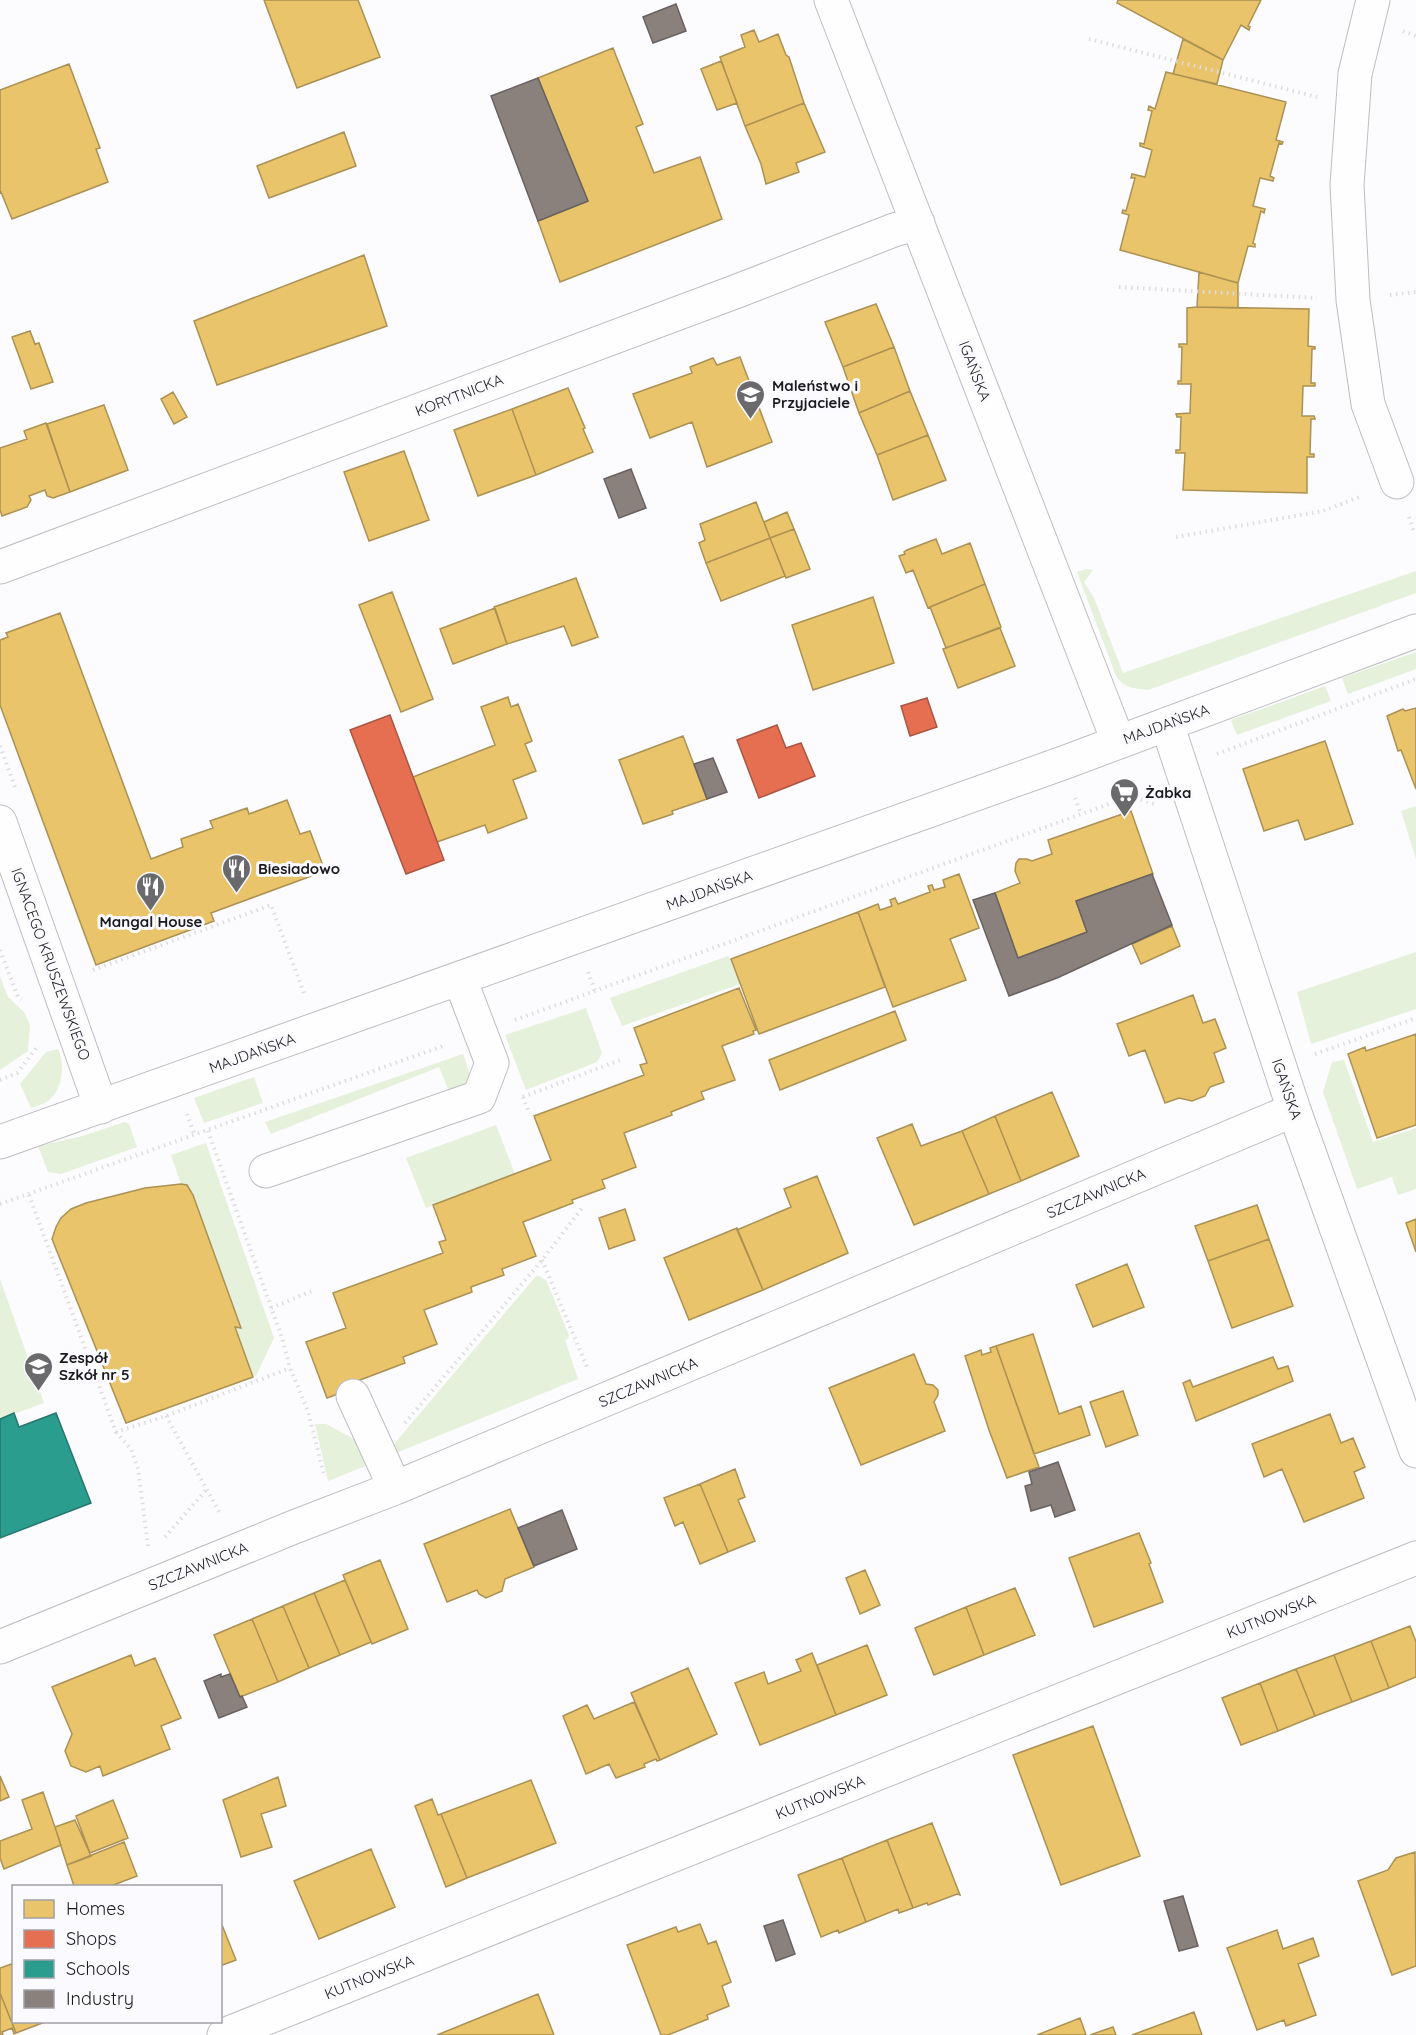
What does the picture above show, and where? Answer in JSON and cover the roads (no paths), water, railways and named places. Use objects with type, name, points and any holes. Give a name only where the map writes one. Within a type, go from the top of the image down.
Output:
[{"type":"street","name":"IGAŃSKA","points":[[831,0],[1118,741]]},
{"type":"street","points":[[1373,0],[1355,74],[1347,185],[1353,300],[1368,404],[1397,482]]},
{"type":"street","name":"KORYTNICKA","points":[[0,567],[894,230],[918,223]]},
{"type":"street","name":"MAJDAŃSKA","points":[[0,1142],[1052,767],[1416,631]]},
{"type":"street","name":"IGAŃSKA","points":[[1167,724],[1294,1110],[1416,1451]]},
{"type":"street","name":"IGNACEGO KRUSZEWSKIEGO","points":[[0,822],[101,1107]]},
{"type":"street","points":[[266,1171],[480,1097],[492,1063],[460,979]]},
{"type":"street","name":"SZCZAWNICKA","points":[[0,1647],[395,1488],[1294,1110]]},
{"type":"street","points":[[353,1396],[395,1488]]},
{"type":"street","name":"KUTNOWSKA","points":[[224,2035],[1416,1558]]},
{"type":"place","name":"Maleństwo i Przyjaciele","points":[[751,420]]},
{"type":"place","name":"Żabka","points":[[1124,818]]},
{"type":"place","name":"Biesiadowo","points":[[237,894]]},
{"type":"place","name":"Mangal House","points":[[151,912]]},
{"type":"place","name":"Zespół Szkół nr 5","points":[[38,1392]]}]
